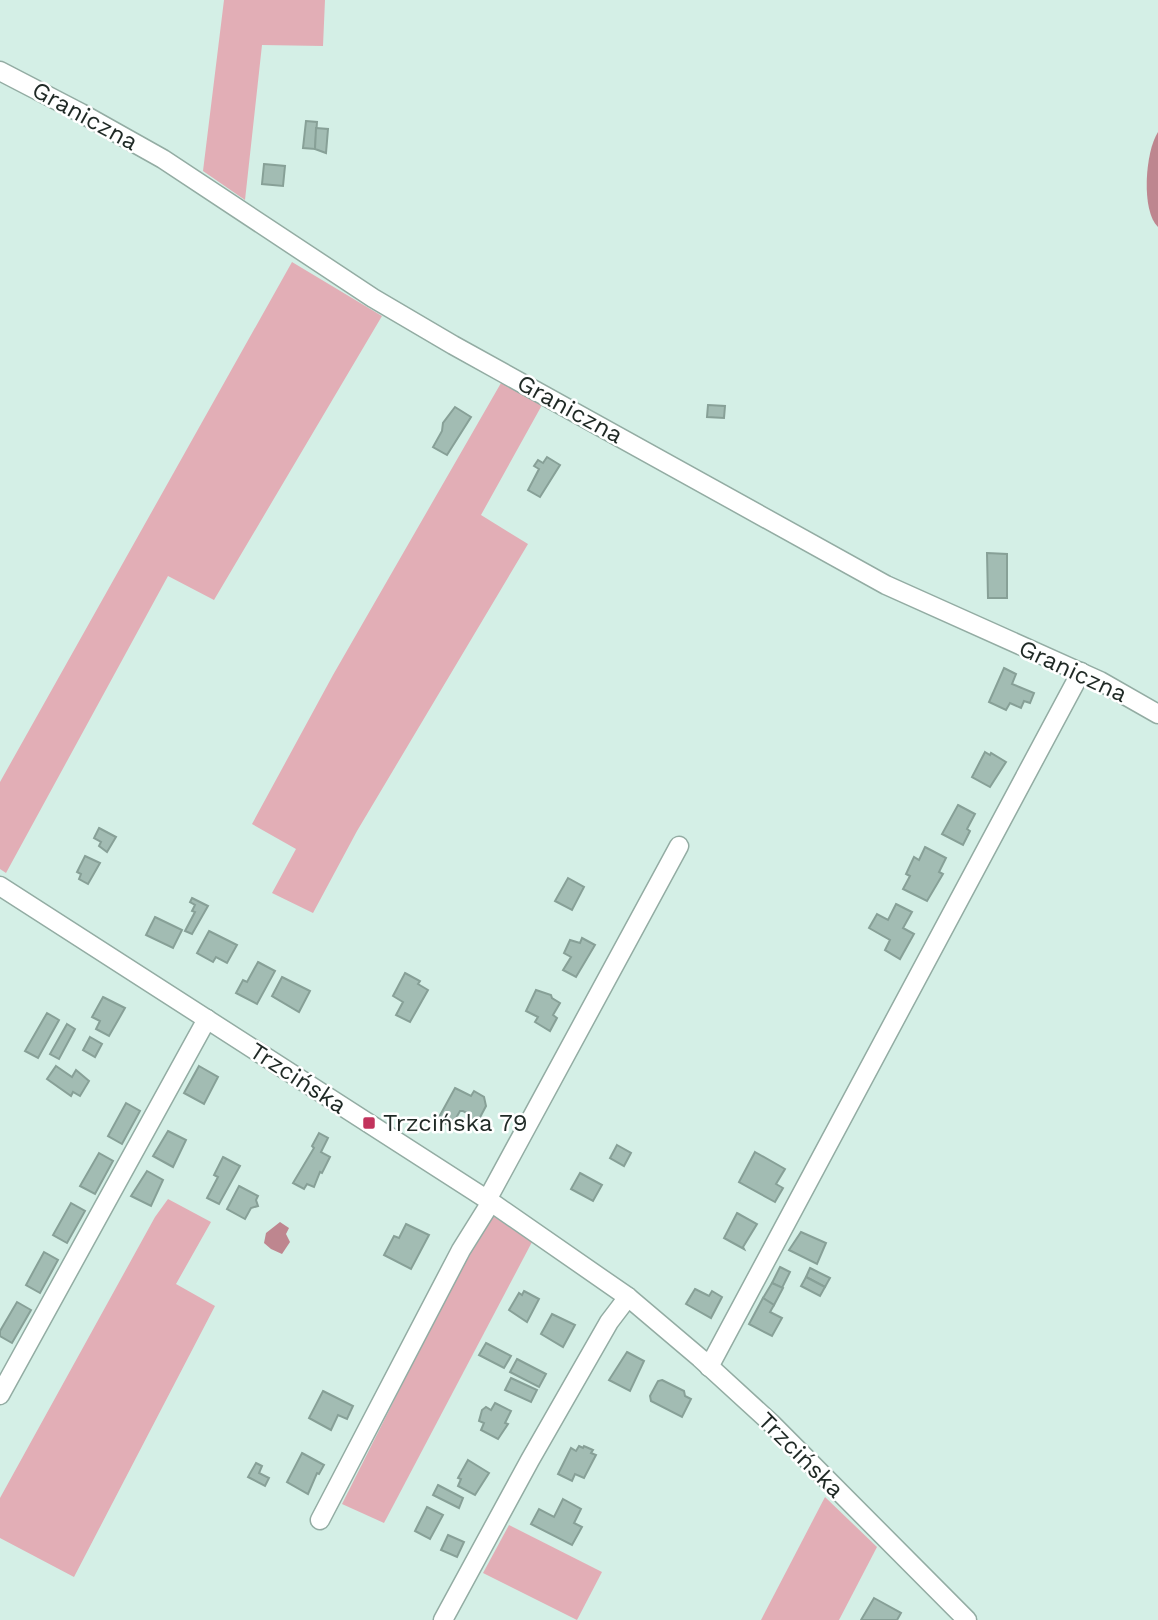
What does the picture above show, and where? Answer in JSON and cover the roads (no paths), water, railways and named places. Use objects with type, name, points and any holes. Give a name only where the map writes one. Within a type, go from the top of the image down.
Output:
[{"type":"street","name":"Graniczna","points":[[0,71],[163,159],[373,298],[453,345],[886,584],[1081,672],[1158,714]]},
{"type":"street","points":[[709,1367],[1081,672]]},
{"type":"street","points":[[320,1520],[461,1250],[679,846]]},
{"type":"street","name":"Trzcińska","points":[[0,886],[489,1201],[628,1297],[771,1423],[967,1620]]},
{"type":"street","points":[[0,1395],[207,1020]]},
{"type":"street","points":[[443,1620],[530,1460],[610,1322],[628,1297]]},
{"type":"place","name":"Trzcińska 79","points":[[369,1123]]}]
